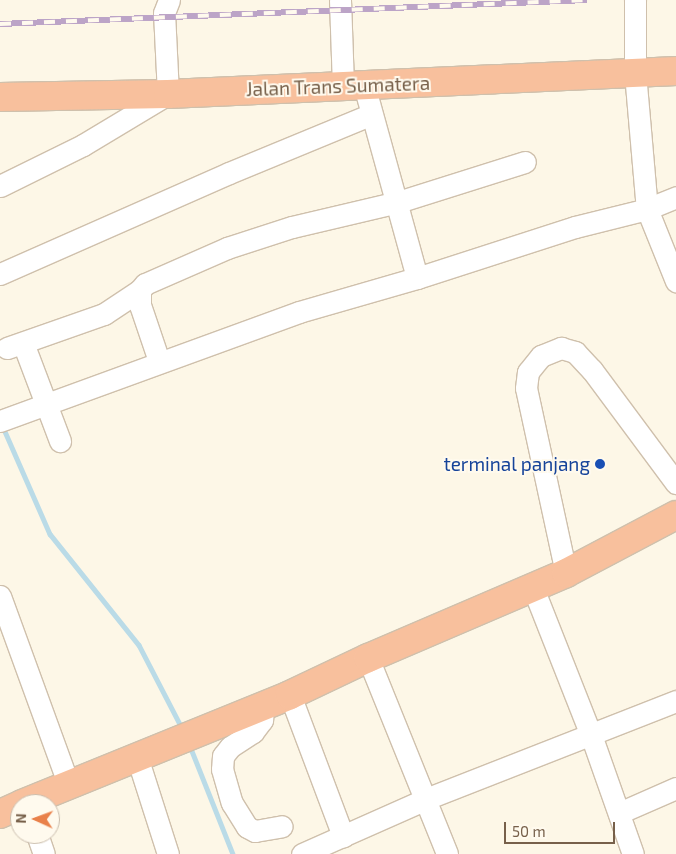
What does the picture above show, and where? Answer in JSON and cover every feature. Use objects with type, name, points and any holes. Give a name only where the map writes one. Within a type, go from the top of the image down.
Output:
[{"type":"highway","name":"Jalan Trans Sumatera","points":[[0,97],[168,94],[635,74],[676,70]]},
{"type":"highway","points":[[49,794],[202,730],[263,707],[368,658],[533,588],[676,516]]},
{"type":"street","points":[[0,186],[83,145],[168,94],[164,13],[169,0]]},
{"type":"street","points":[[340,0],[354,86],[370,115],[398,202],[417,278]]},
{"type":"street","points":[[634,0],[635,74],[647,209],[676,280]]},
{"type":"street","points":[[0,274],[229,173],[370,115]]},
{"type":"street","points":[[60,441],[46,403],[15,345],[104,314],[140,290],[145,284],[227,248],[292,227],[398,202],[525,162]]},
{"type":"street","points":[[0,421],[160,361],[299,312],[417,278],[575,227],[647,209],[676,197]]},
{"type":"street","points":[[140,290],[140,305],[160,361]]},
{"type":"street","points":[[566,573],[526,388],[528,372],[541,356],[561,348],[575,352],[592,370],[676,483]]},
{"type":"street","points":[[533,588],[591,735],[634,854]]},
{"type":"street","points":[[0,596],[69,786]]},
{"type":"street","points":[[368,658],[447,854]]},
{"type":"street","points":[[290,695],[339,843]]},
{"type":"street","points":[[302,854],[339,843],[426,799],[676,701]]},
{"type":"street","points":[[263,707],[262,720],[253,732],[230,747],[223,756],[222,769],[232,803],[247,827],[255,831],[282,826]]},
{"type":"street","points":[[138,757],[168,854]]},
{"type":"street","points":[[619,812],[676,788]]},
{"type":"waterway","points":[[3,427],[50,534],[139,645],[183,730]]},
{"type":"waterway","points":[[190,746],[233,854]]},
{"type":"railway","points":[[0,24],[587,0]]},
{"type":"place","name":"terminal panjang","points":[[600,464]]}]
